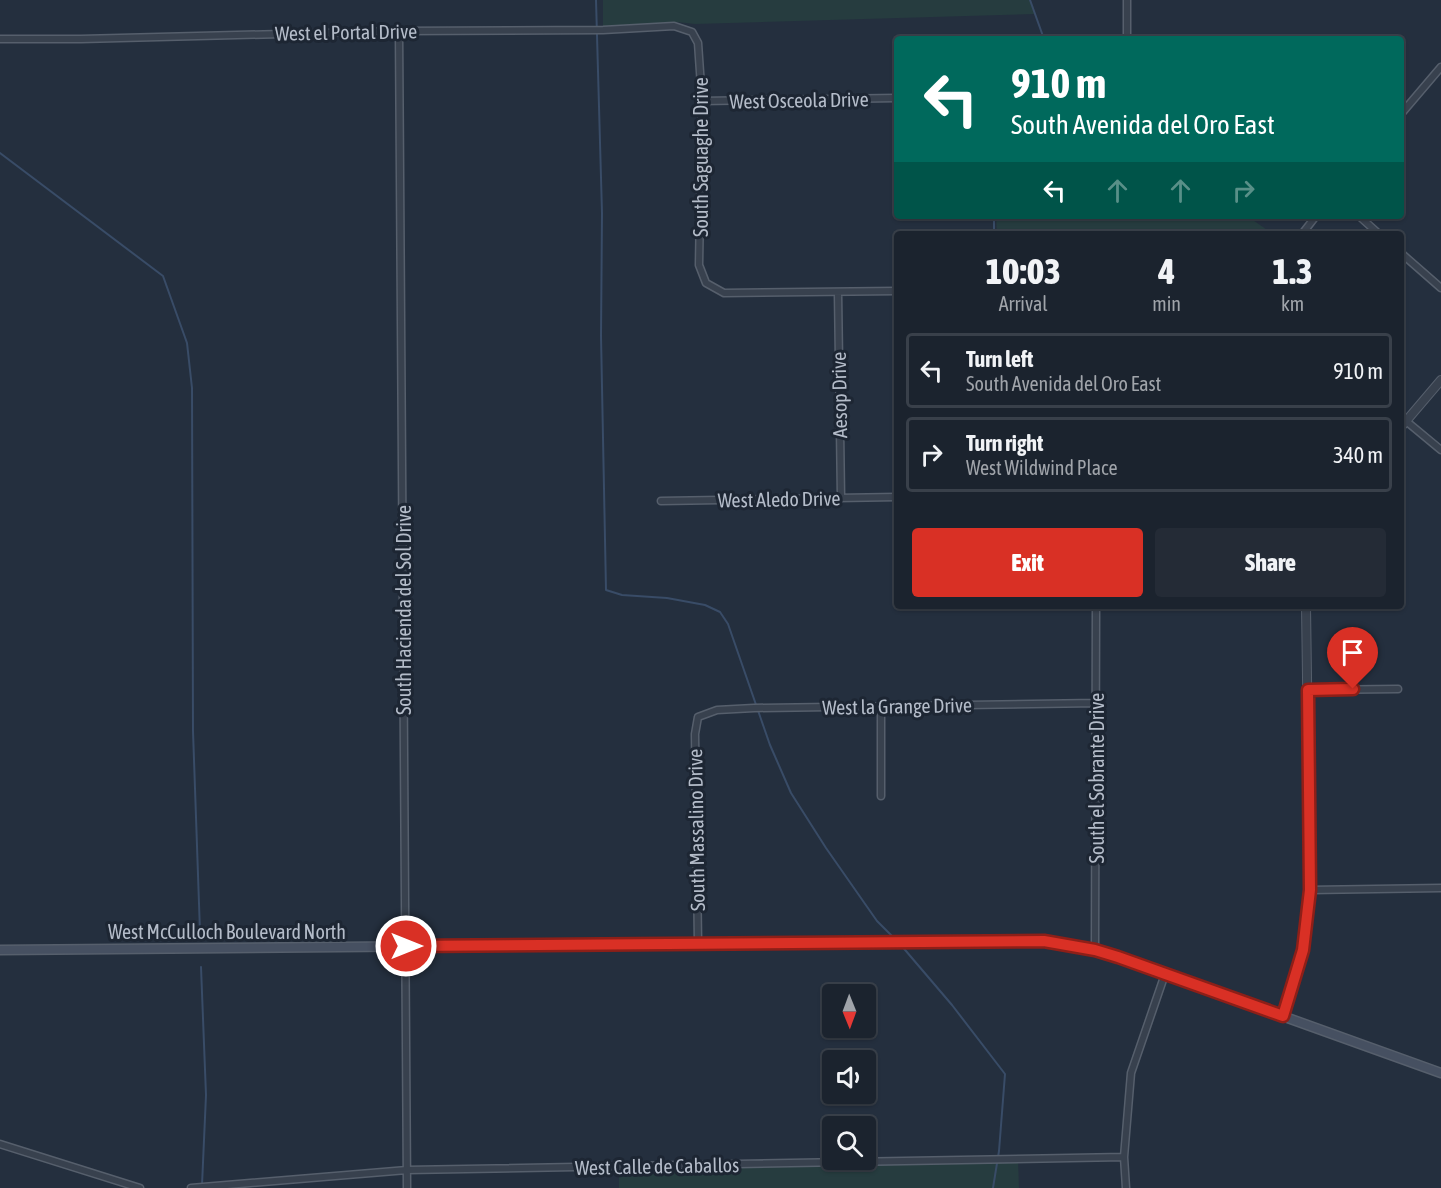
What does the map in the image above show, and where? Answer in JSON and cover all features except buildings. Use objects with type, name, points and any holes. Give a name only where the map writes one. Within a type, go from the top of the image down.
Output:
[{"type":"main road","name":"West McCulloch Boulevard North","points":[[0,950],[1029,940],[1095,950],[1441,1073]]},
{"type":"street","points":[[1127,0],[1127,36]]},
{"type":"street","name":"West el Portal Drive","points":[[0,39],[399,31],[603,30],[674,26],[692,32]]},
{"type":"street","name":"South Hacienda del Sol Drive","points":[[399,31],[407,1188]]},
{"type":"street","name":"South Saguaghe Drive","points":[[692,32],[698,43],[702,101],[699,265],[706,283],[724,293],[838,293]]},
{"type":"street","points":[[1404,110],[1441,67]]},
{"type":"street","name":"West Osceola Drive","points":[[702,101],[894,98]]},
{"type":"street","points":[[1304,231],[1314,219]]},
{"type":"street","points":[[1362,219],[1376,231]]},
{"type":"street","points":[[1404,256],[1441,288]]},
{"type":"street","points":[[838,293],[894,291]]},
{"type":"street","name":"Aesop Drive","points":[[838,293],[841,498]]},
{"type":"street","points":[[1404,423],[1441,380]]},
{"type":"street","points":[[1404,425],[1441,450]]},
{"type":"street","name":"West Aledo Drive","points":[[661,501],[894,497]]},
{"type":"street","name":"South el Sobrante Drive","points":[[1095,950],[1096,609]]},
{"type":"street","points":[[1283,1016],[1303,950],[1310,890],[1306,609]]},
{"type":"street","points":[[1308,690],[1398,689]]},
{"type":"street","name":"West la Grange Drive","points":[[698,717],[717,710],[1097,704]]},
{"type":"street","points":[[881,706],[881,796]]},
{"type":"street","name":"South Massalino Drive","points":[[698,717],[695,734],[698,943]]},
{"type":"street","points":[[1310,890],[1441,888]]},
{"type":"street","points":[[1126,1188],[1124,1157],[1131,1073],[1166,974]]},
{"type":"street","points":[[0,1144],[140,1188]]},
{"type":"street","name":"West Calle de Caballos","points":[[191,1188],[407,1170],[1124,1157]]},
{"type":"green space","points":[[603,0],[1030,0],[1035,14],[695,24],[677,22],[603,27]]},
{"type":"green space","points":[[996,219],[1251,219],[1269,231],[997,231]]},
{"type":"green space","points":[[1018,1159],[1019,1188],[619,1188],[619,1167],[822,1163],[822,1170],[876,1170],[876,1162]]},
{"type":"waterway","points":[[596,0],[602,213],[601,336],[606,590],[622,595],[667,598],[705,605],[720,612],[728,624],[770,745],[791,793],[877,921],[896,940]]},
{"type":"waterway","points":[[1030,0],[1043,36]]},
{"type":"waterway","points":[[0,153],[163,276],[187,343],[192,388],[193,731],[200,932]]},
{"type":"waterway","points":[[994,219],[994,231]]},
{"type":"waterway","points":[[900,944],[952,1005],[1005,1074],[999,1151],[993,1188]]},
{"type":"waterway","points":[[201,967],[206,1095],[202,1185]]},
{"type":"route","points":[[406,946],[1044,941],[1095,950],[1118,957],[1283,1016],[1303,950],[1310,890],[1308,690],[1353,689]]}]
